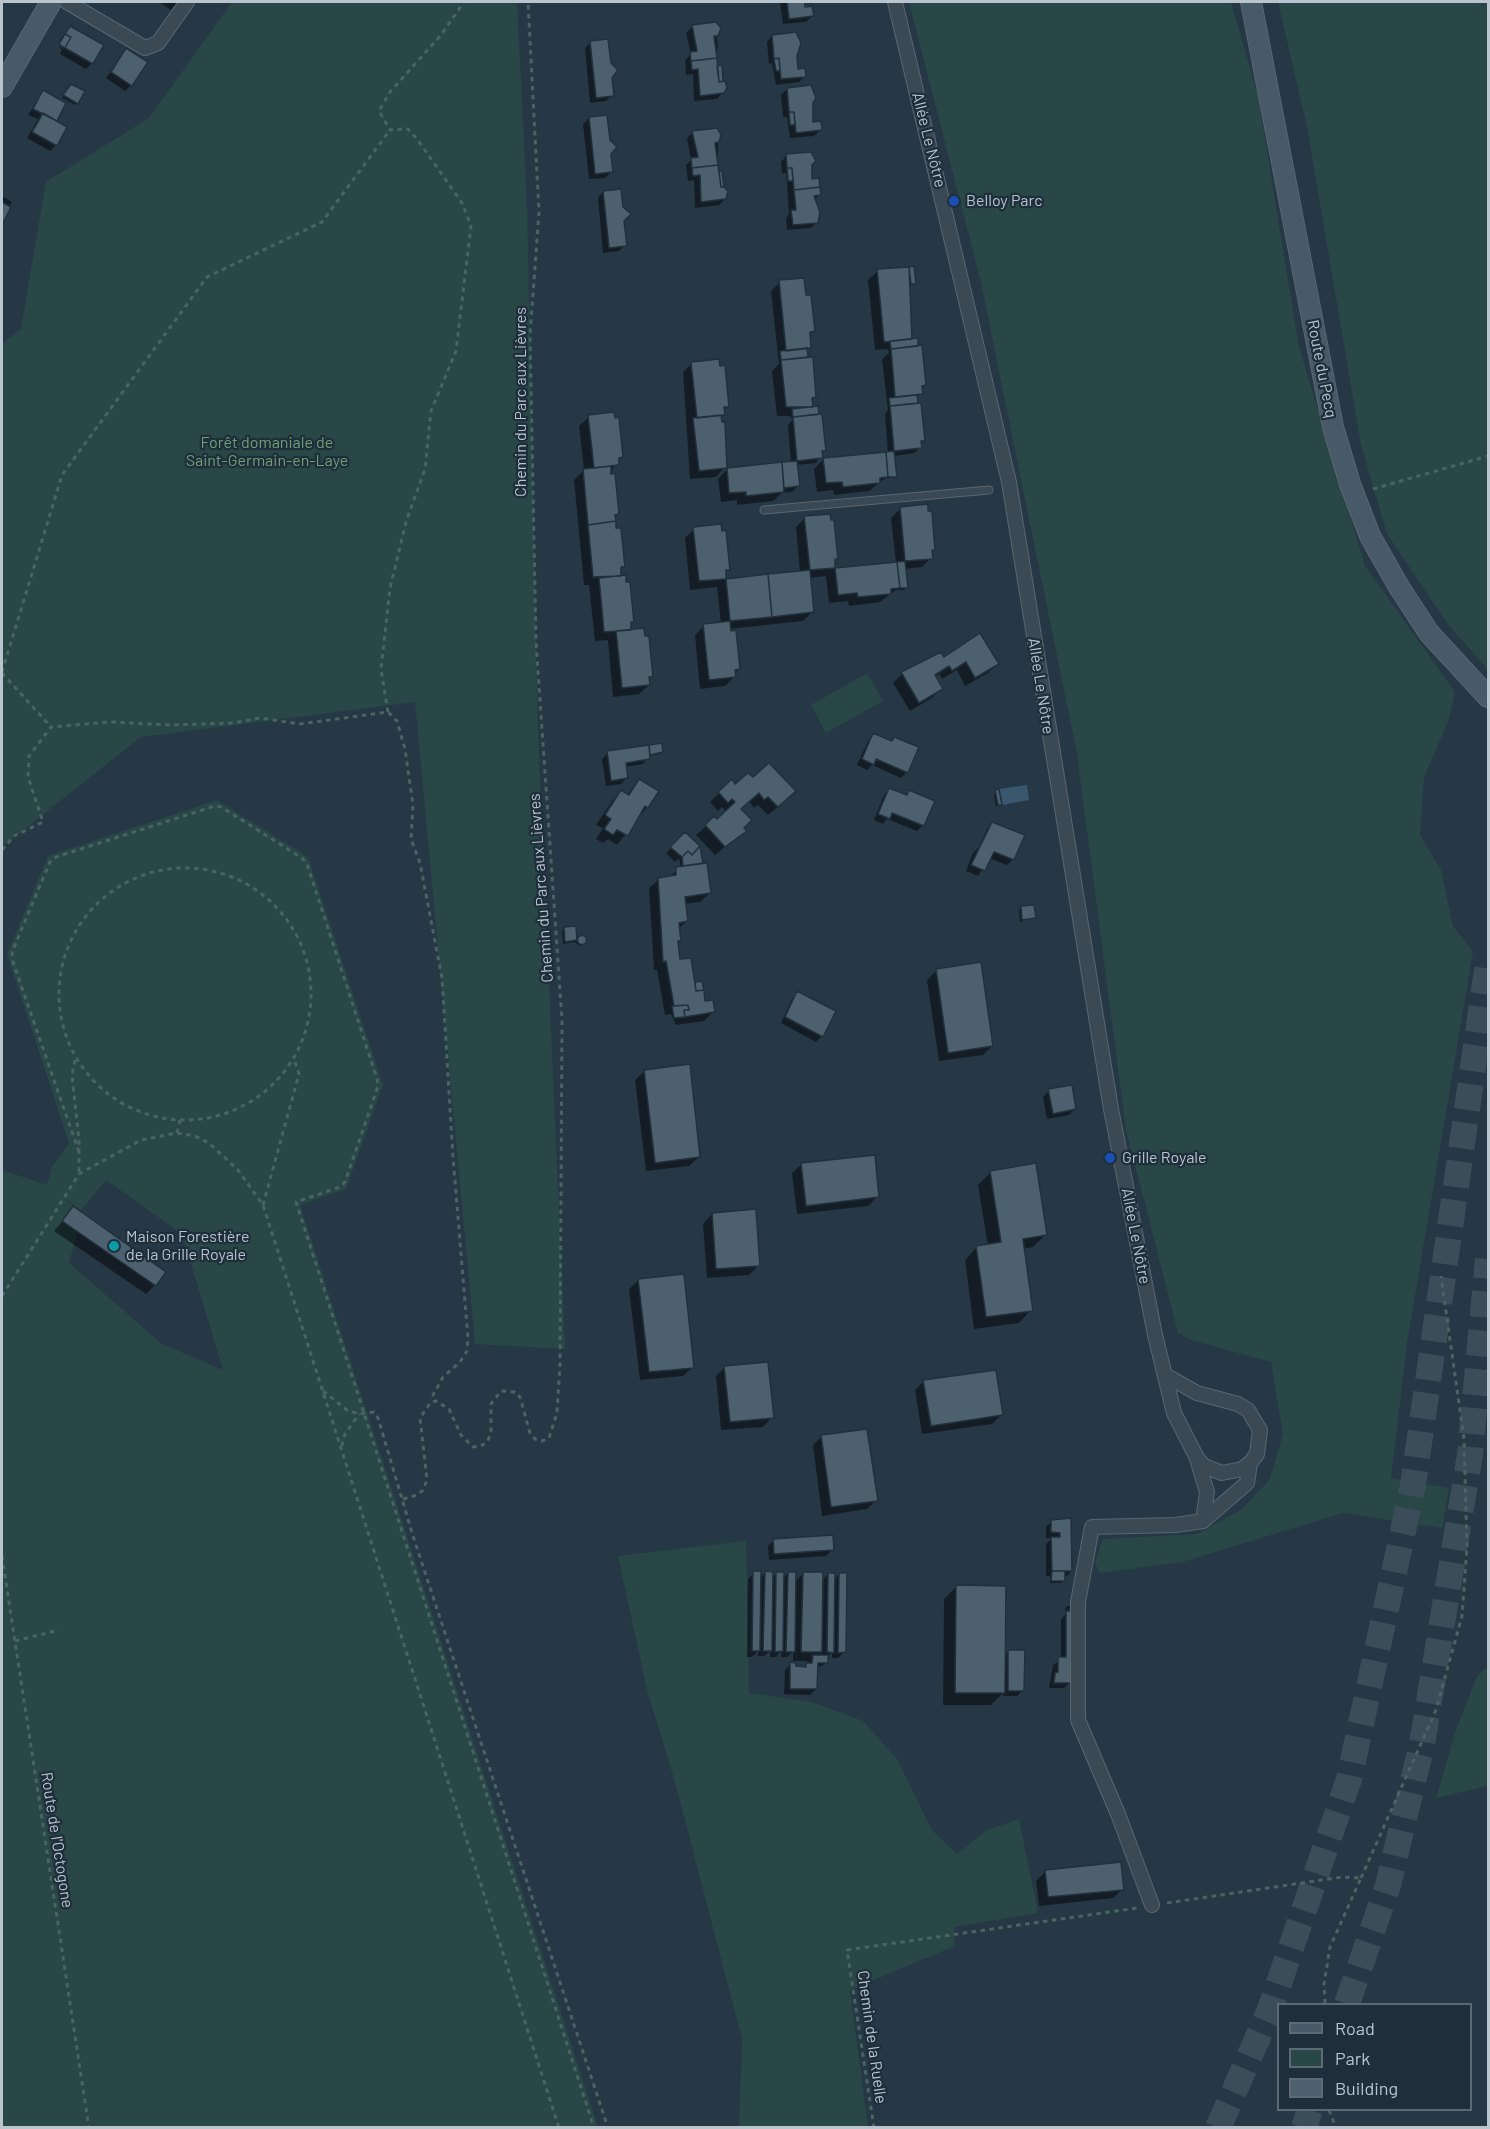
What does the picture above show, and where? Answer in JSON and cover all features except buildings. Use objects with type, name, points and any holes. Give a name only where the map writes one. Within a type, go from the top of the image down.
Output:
[{"type":"main road","points":[[2,87],[51,2]]},
{"type":"main road","name":"Route du Pecq","points":[[1251,2],[1333,427],[1354,495],[1370,536],[1423,624],[1488,697]]},
{"type":"street","points":[[67,2],[145,48],[158,43],[187,2]]},
{"type":"street","name":"Allée Le Nôtre","points":[[895,2],[1009,482],[1111,1109],[1174,1413],[1197,1458],[1207,1492],[1203,1521]]},
{"type":"street","points":[[1165,1375],[1197,1393],[1238,1404],[1248,1410],[1260,1430],[1257,1454],[1242,1469],[1222,1473],[1203,1466],[1197,1458]]},
{"type":"street","points":[[1152,1905],[1118,1815],[1077,1720],[1078,1602],[1092,1527],[1176,1525],[1203,1521],[1247,1483],[1250,1463]]},
{"type":"lane","points":[[764,510],[989,490]]},
{"type":"path","points":[[390,130],[379,111],[390,92],[441,35],[464,2]]},
{"type":"path","name":"Chemin du Parc aux Lièvres","points":[[436,1401],[448,1409],[461,1435],[473,1447],[481,1446],[488,1441],[491,1431],[491,1404],[494,1397],[501,1391],[515,1392],[520,1397],[530,1433],[535,1439],[542,1441],[549,1438],[557,1413],[560,1353],[562,1020],[536,642],[530,335],[539,212],[528,2]]},
{"type":"path","points":[[390,130],[408,129],[417,139],[462,202],[471,226],[456,351],[431,411],[425,469],[406,522],[390,588],[381,669],[388,712],[398,721],[405,749],[413,805],[411,839],[420,863],[442,978],[453,1157],[468,1338],[467,1351],[460,1362],[443,1377],[434,1395],[436,1401],[424,1410],[420,1418],[427,1480],[423,1490],[403,1500]]},
{"type":"path","points":[[51,728],[2,672],[62,476],[207,277],[322,222],[390,130]]},
{"type":"path","points":[[1354,495],[1488,456]]},
{"type":"path","points":[[2,850],[14,836],[43,822],[28,777],[29,756],[51,728],[109,722],[170,725],[232,723],[260,718],[300,724],[388,712]]},
{"type":"path","points":[[79,1152],[63,1112],[12,952],[50,862],[56,857],[215,806],[221,807],[302,858],[307,864],[377,1079],[378,1086],[345,1182],[340,1187],[296,1202],[361,1413],[594,2127]]},
{"type":"path","points":[[171,868],[221,874],[244,884],[269,901],[289,922],[304,950],[311,982],[311,1014],[305,1037],[294,1059],[274,1082],[246,1104],[213,1116],[180,1120],[152,1115],[130,1107],[108,1093],[75,1060],[65,1033],[59,986],[62,964],[70,941],[82,920],[119,885],[142,875],[171,868]]},
{"type":"path","points":[[263,1205],[299,1074],[294,1059]]},
{"type":"path","points":[[75,1060],[72,1076],[79,1174]]},
{"type":"path","points":[[177,1132],[180,1120]]},
{"type":"path","points":[[2,1296],[79,1174],[141,1140],[177,1132],[195,1136],[227,1157],[263,1205],[559,2127]]},
{"type":"path","points":[[1325,2003],[1324,1984],[1330,1947],[1436,1710],[1462,1616],[1467,1548],[1464,1439],[1441,1276]]},
{"type":"path","points":[[323,1392],[347,1410],[361,1413],[374,1412],[378,1418],[608,2127]]},
{"type":"path","points":[[341,1448],[345,1434],[361,1413]]},
{"type":"path","name":"Route de l'Octogone","points":[[2,1556],[89,2127]]},
{"type":"path","points":[[15,1641],[59,1630]]},
{"type":"path","points":[[1152,1905],[1342,1877],[1361,1878]]},
{"type":"path","name":"Chemin de la Ruelle","points":[[874,2127],[847,1950],[1152,1905]]},
{"type":"path","points":[[1330,2111],[1336,2127]]},
{"type":"green space","name":"Forêt domaniale de Saint-Germain-en-Laye","points":[[232,2],[517,2],[527,203],[538,732],[565,1349],[475,1344],[415,702],[141,737],[2,847],[2,344],[21,328],[46,182],[149,118]]},
{"type":"green space","points":[[909,2],[1231,2],[1258,96],[1299,347],[1365,566],[1455,692],[1448,722],[1424,777],[1420,835],[1441,870],[1453,926],[1473,952],[1407,1343],[1391,1478],[1449,1488],[1442,1528],[1343,1513],[1182,1562],[1099,1573],[1095,1562],[1103,1539],[1197,1534],[1241,1510],[1270,1479],[1283,1434],[1271,1362],[1191,1340],[1178,1333],[1126,1130],[1077,754],[981,283]]},
{"type":"green space","points":[[1278,2],[1488,2],[1488,670],[1447,623],[1387,534],[1361,445],[1307,127]]},
{"type":"green space","points":[[867,673],[883,701],[826,733],[811,705]]},
{"type":"green space","points":[[217,800],[308,857],[383,1085],[346,1189],[300,1205],[598,2127],[2,2127],[2,1170],[47,1185],[52,1167],[69,1143],[7,954],[48,856]],"holes":[[[106,1180],[182,1234],[223,1370],[162,1344],[69,1263],[82,1214],[64,1198],[81,1210]]]},
{"type":"green space","points":[[746,1541],[749,1693],[812,1702],[863,1721],[897,1759],[932,1830],[957,1854],[987,1830],[1019,1819],[1038,1913],[954,1927],[955,1946],[850,1990],[868,2127],[739,2127],[742,2039],[675,1782],[647,1690],[618,1556]]},
{"type":"green space","points":[[1488,1667],[1488,1786],[1436,1798],[1456,1730],[1477,1676]]},
{"type":"water","points":[[1027,785],[1029,800],[1002,805],[999,789]]},
{"type":"tunnel","points":[[1218,2128],[1269,2012],[1349,1779],[1413,1485],[1488,963]]},
{"type":"tunnel","points":[[1347,2003],[1388,1885],[1422,1744],[1470,1454],[1488,1259]]},
{"type":"tunnel","points":[[1304,2128],[1310,2111]]},
{"type":"place","name":"Belloy Parc","points":[[954,201]]},
{"type":"place","name":"Grille Royale","points":[[1110,1158]]},
{"type":"place","name":"Maison Forestière de la Grille Royale","points":[[114,1246]]}]
